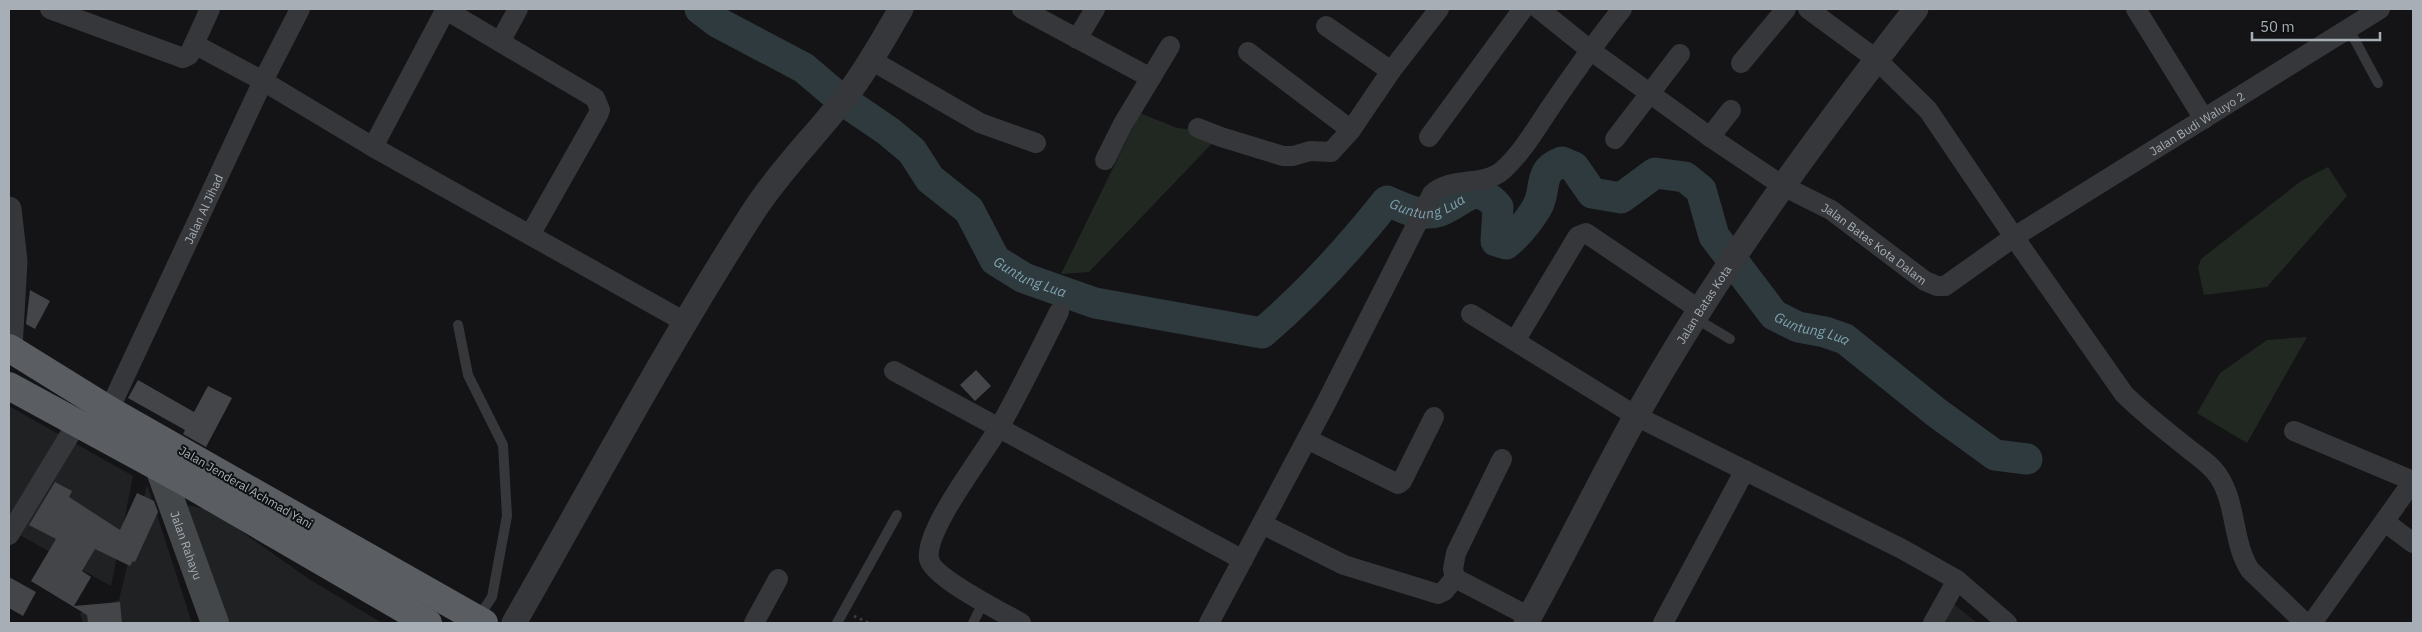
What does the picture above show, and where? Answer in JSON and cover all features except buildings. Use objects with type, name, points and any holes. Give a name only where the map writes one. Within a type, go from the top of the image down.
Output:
[{"type":"highway","name":"Jalan Jenderal Achmad Yani","points":[[9,348],[109,410],[481,621]]},
{"type":"highway","points":[[10,389],[159,468],[428,623]]},
{"type":"highway","points":[[336,570],[348,545]]},
{"type":"highway","points":[[382,596],[394,572]]},
{"type":"main road","name":"Jalan Rahayu","points":[[159,468],[215,623]]},
{"type":"street","points":[[50,9],[180,58],[189,55],[210,9]]},
{"type":"street","name":"Jalan Al Jihad","points":[[109,410],[263,81],[300,9]]},
{"type":"street","points":[[373,147],[446,9],[595,98],[600,110],[530,235]]},
{"type":"street","points":[[500,42],[518,9]]},
{"type":"street","points":[[514,623],[685,322],[775,179],[847,95],[872,60],[901,9]]},
{"type":"street","points":[[1022,9],[1151,78]]},
{"type":"street","points":[[1077,39],[1095,9]]},
{"type":"street","points":[[1429,137],[1523,9]]},
{"type":"street","name":"Jalan Batas Kota Dalam","points":[[1539,9],[1590,50],[1710,136],[1783,186],[1831,210],[1925,281],[1937,286],[1945,286],[2014,237]]},
{"type":"street","points":[[1209,623],[1307,439],[1432,194],[1439,188],[1480,180],[1502,172],[1519,154],[1590,50],[1622,9]]},
{"type":"street","points":[[1741,63],[1786,9]]},
{"type":"street","points":[[1808,9],[1876,59],[1928,110],[2124,394],[2144,414],[2208,465],[2218,476],[2225,489],[2243,560],[2250,570],[2305,623]]},
{"type":"street","name":"Jalan Batas Kota","points":[[1528,620],[1636,416],[1698,314],[1783,186],[1876,59],[1916,9]]},
{"type":"street","points":[[2136,9],[2204,119]]},
{"type":"street","name":"Jalan Budi Waluyo 2","points":[[2014,237],[2204,119],[2355,19],[2380,9]]},
{"type":"street","points":[[1198,128],[1283,156],[1293,156],[1310,151],[1331,152],[1352,130],[1434,11]]},
{"type":"street","points":[[1326,26],[1391,71]]},
{"type":"street","points":[[194,44],[263,81],[373,147],[685,322]]},
{"type":"street","points":[[1104,160],[1170,46]]},
{"type":"street","points":[[1248,52],[1352,130]]},
{"type":"street","points":[[1615,139],[1680,54]]},
{"type":"street","points":[[872,60],[980,123],[1036,143]]},
{"type":"street","points":[[1710,136],[1731,110]]},
{"type":"street","points":[[9,209],[15,261],[9,348]]},
{"type":"street","points":[[1515,341],[1582,233],[1590,234],[1698,314]]},
{"type":"street","points":[[1021,623],[938,572],[929,559],[931,543],[944,514],[999,427],[1060,312]]},
{"type":"street","points":[[1471,314],[1636,416],[1902,549],[1957,580],[2007,623]]},
{"type":"street","points":[[894,371],[1243,560]]},
{"type":"street","points":[[1307,439],[1398,484],[1402,481],[1434,417]]},
{"type":"street","points":[[11,528],[77,423]]},
{"type":"street","points":[[2294,431],[2413,481],[2312,623]]},
{"type":"street","points":[[1262,524],[1344,565],[1432,593],[1444,592],[1454,578],[1453,569],[1456,553],[1502,459]]},
{"type":"street","points":[[1663,623],[1745,470]]},
{"type":"street","points":[[2385,522],[2413,543]]},
{"type":"street","points":[[1454,578],[1528,620]]},
{"type":"street","points":[[754,623],[778,579]]},
{"type":"street","points":[[1933,623],[1957,580]]},
{"type":"lane","points":[[2355,19],[2378,83]]},
{"type":"lane","points":[[1698,314],[1730,339]]},
{"type":"lane","points":[[458,325],[468,375],[503,445],[507,516],[492,597],[481,621]]},
{"type":"lane","points":[[837,623],[897,515]]},
{"type":"lane","points":[[973,623],[984,601]]},
{"type":"shaded area","points":[[1140,113],[1177,128],[1222,133],[1089,272],[1061,274]]},
{"type":"shaded area","points":[[2328,167],[2347,196],[2267,287],[2204,295],[2198,268],[2201,259],[2301,181]]},
{"type":"shaded area","points":[[2307,337],[2247,443],[2197,413],[2220,373],[2267,340]]},
{"type":"shaded area","points":[[9,406],[133,476],[111,586],[9,529]]},
{"type":"shaded area","points":[[147,484],[192,623],[83,623],[80,613],[119,600]]},
{"type":"shaded area","points":[[186,505],[211,510],[309,579],[382,623],[227,623]]},
{"type":"shaded area","points":[[1950,601],[1977,623],[1939,623]]},
{"type":"waterway","name":"Guntung Lua","points":[[700,9],[717,22],[804,68],[838,97],[888,131],[912,151],[930,179],[969,210],[995,260],[1024,278],[1095,303],[1262,333],[1328,270],[1387,201],[1419,213],[1433,213],[1469,195],[1482,195],[1490,199],[1498,207],[1496,241],[1506,244],[1522,228],[1536,209],[1549,171],[1562,162],[1574,167],[1592,193],[1621,198],[1655,173],[1685,177],[1701,190],[1714,236],[1774,315],[1798,327],[1825,332],[1845,339],[1937,413],[1995,455],[2027,459]]}]
